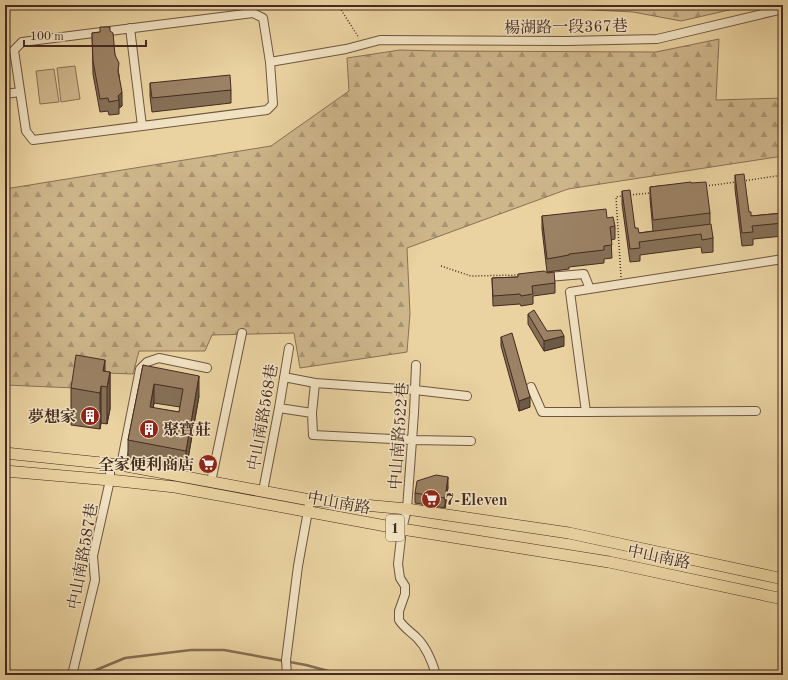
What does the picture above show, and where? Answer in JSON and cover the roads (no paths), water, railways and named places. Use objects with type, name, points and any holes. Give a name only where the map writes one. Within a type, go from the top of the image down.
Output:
[{"type":"main road","name":"中山南路","points":[[5,453],[116,465],[310,500],[406,509],[569,533],[783,579]]},
{"type":"main road","name":"中山南路","points":[[5,471],[175,487],[402,529],[609,562],[783,600]]},
{"type":"street","name":"楊湖路一段367巷","points":[[270,62],[346,49],[380,40],[567,41],[657,39],[783,9]]},
{"type":"street","points":[[253,13],[263,18],[270,62],[273,104],[267,110],[33,140],[26,131],[14,50],[22,42],[253,13]]},
{"type":"street","points":[[130,28],[142,126]]},
{"type":"street","points":[[5,94],[20,92]]},
{"type":"street","points":[[586,412],[570,292],[783,259]]},
{"type":"street","points":[[548,277],[584,274],[590,289]]},
{"type":"street","points":[[211,482],[242,333]]},
{"type":"street","name":"中山南路568巷","points":[[263,491],[289,348]]},
{"type":"street","name":"中山南路587巷","points":[[72,675],[95,580],[93,556],[110,480],[116,465],[140,369],[147,362],[159,358],[207,368]]},
{"type":"street","name":"中山南路522巷","points":[[416,365],[412,440],[406,509],[398,564],[400,578],[405,586],[405,594],[399,611],[399,620],[404,628],[417,638],[427,649],[436,675]]},
{"type":"street","points":[[284,377],[315,383],[415,390],[467,396]]},
{"type":"street","points":[[315,383],[312,412],[313,435],[412,440],[471,441]]},
{"type":"street","points":[[531,387],[542,412],[756,411]]},
{"type":"street","points":[[279,408],[312,412]]},
{"type":"street","points":[[287,675],[286,660],[298,566],[310,500]]},
{"type":"waterway","points":[[84,675],[125,658],[191,650],[224,650],[306,665],[343,675]]},
{"type":"place","name":"夢想家","points":[[90,416]]},
{"type":"place","name":"聚寶莊","points":[[149,429]]},
{"type":"place","name":"全家便利商店","points":[[208,464]]},
{"type":"place","name":"7-Eleven","points":[[431,499]]}]
